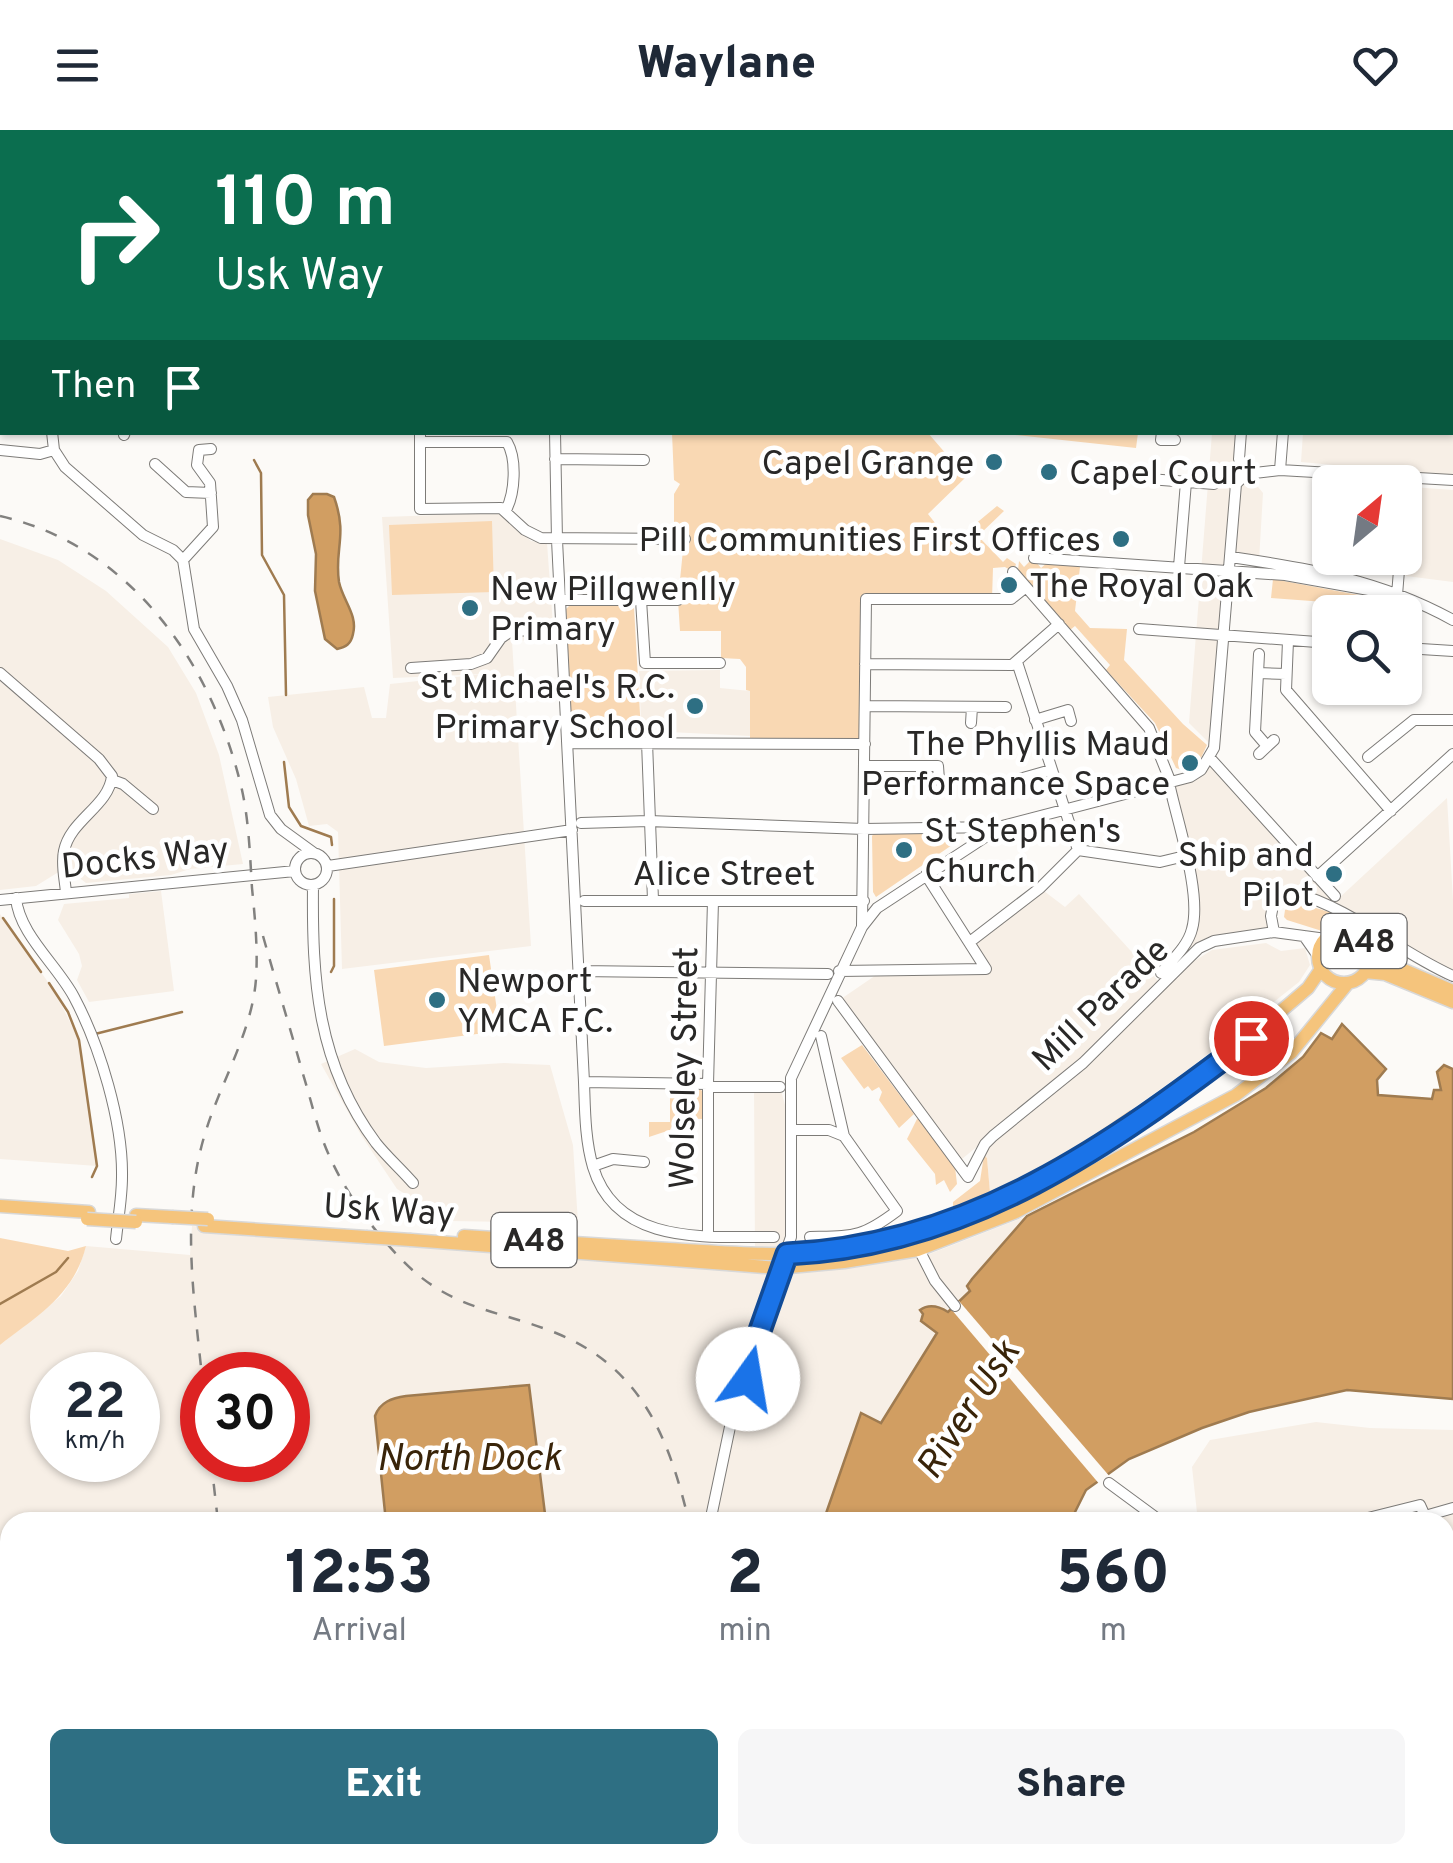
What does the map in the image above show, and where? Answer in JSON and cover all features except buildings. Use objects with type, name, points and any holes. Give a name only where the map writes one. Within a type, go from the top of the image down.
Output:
[{"type":"main road","name":"A48","points":[[1368,946],[1370,960],[1365,972],[1348,983],[1330,978],[1320,962],[1326,939],[1349,932],[1363,940],[1390,964],[1453,991]]},
{"type":"main road","name":"Usk Way","points":[[406,1236],[787,1254],[843,1250],[911,1234],[1010,1198],[1101,1144],[1251,1038],[1308,988],[1320,962]]},
{"type":"main road","name":"A48","points":[[1365,972],[1385,974],[1453,1002]]},
{"type":"main road","name":"Usk Way","points":[[0,1206],[780,1268],[918,1250],[1016,1212],[1236,1095],[1291,1053],[1348,983]]},
{"type":"main road","name":"Usk Way","points":[[0,1214],[88,1215]]},
{"type":"street","points":[[460,130],[471,130]]},
{"type":"street","points":[[52,435],[54,450],[65,467],[135,528],[173,550],[182,560],[194,629],[228,686],[242,720],[270,814],[292,837],[324,858],[328,866],[324,880],[313,886],[300,882],[292,837]]},
{"type":"street","points":[[555,435],[556,540],[577,826],[578,971],[593,1166],[613,1201],[644,1226],[672,1233],[774,1237]]},
{"type":"street","points":[[1162,435],[1161,440],[1175,440]]},
{"type":"street","points":[[1241,435],[1239,459],[1246,474]]},
{"type":"street","points":[[1280,470],[1282,435]]},
{"type":"street","points":[[506,510],[512,493],[511,450],[507,442],[420,437],[420,509],[496,507],[506,510],[529,533],[556,540],[684,539]]},
{"type":"street","points":[[182,560],[211,531],[212,493],[208,478],[197,465],[198,450],[210,449]]},
{"type":"street","points":[[0,450],[40,454],[54,450]]},
{"type":"street","points":[[555,459],[644,460]]},
{"type":"street","points":[[155,464],[190,494],[212,493]]},
{"type":"street","points":[[328,866],[577,826],[649,821],[978,829],[1170,783],[1201,770],[1210,758],[1217,727],[1236,484],[1246,474],[1312,472]]},
{"type":"street","points":[[1422,479],[1453,480]]},
{"type":"street","points":[[1149,480],[1214,484]]},
{"type":"street","points":[[1179,567],[1186,482]]},
{"type":"street","points":[[1231,557],[1353,578],[1383,595]]},
{"type":"street","points":[[1034,558],[1284,576],[1364,595]]},
{"type":"street","name":"Mill Parade","points":[[1013,572],[1149,728],[1170,783],[1194,895],[1192,931],[1161,973]]},
{"type":"street","points":[[862,926],[866,599],[1012,598],[1026,586]]},
{"type":"street","points":[[560,600],[678,600]]},
{"type":"street","points":[[640,600],[644,662],[720,663]]},
{"type":"street","points":[[1422,611],[1453,620]]},
{"type":"street","points":[[865,664],[1012,665],[1059,624]]},
{"type":"street","points":[[1139,628],[1312,642]]},
{"type":"street","points":[[411,668],[471,664],[487,658],[511,630],[562,629]]},
{"type":"street","points":[[1288,641],[1286,690],[1390,810]]},
{"type":"street","points":[[1422,649],[1453,652]]},
{"type":"street","points":[[1259,654],[1255,732],[1267,747]]},
{"type":"street","points":[[1018,662],[1078,850]]},
{"type":"street","points":[[0,673],[110,770],[112,780],[107,791],[74,829],[65,846],[66,892]]},
{"type":"street","points":[[1258,673],[1286,674]]},
{"type":"street","points":[[865,706],[1006,707]]},
{"type":"street","points":[[971,723],[972,707]]},
{"type":"street","points":[[1035,720],[1068,710],[1071,720]]},
{"type":"street","points":[[1368,757],[1414,720],[1453,720]]},
{"type":"street","points":[[647,742],[653,900]]},
{"type":"street","points":[[568,743],[864,744]]},
{"type":"street","points":[[1318,877],[1453,754]]},
{"type":"street","points":[[1210,758],[1335,896]]},
{"type":"street","points":[[864,766],[938,766],[939,780]]},
{"type":"street","points":[[998,785],[1050,770]]},
{"type":"street","points":[[112,780],[123,784],[153,809]]},
{"type":"street","points":[[712,1512],[741,1379],[791,1237],[791,1078],[833,972],[878,908],[1002,826]]},
{"type":"street","points":[[1078,850],[1160,862],[1185,856]]},
{"type":"street","points":[[970,942],[1040,888],[1078,850]]},
{"type":"street","name":"Docks Way","points":[[0,900],[297,865],[314,853]]},
{"type":"street","points":[[578,971],[986,969],[926,875]]},
{"type":"street","name":"Usk Way","points":[[313,886],[315,987],[320,1023],[341,1083],[377,1144],[412,1184]]},
{"type":"street","points":[[1274,932],[1273,905],[1292,892],[1358,918],[1413,956],[1453,976]]},
{"type":"street","points":[[16,898],[22,921],[74,998],[101,1066],[122,1160],[116,1239]]},
{"type":"street","name":"Alice Street","points":[[584,901],[864,902]]},
{"type":"street","name":"Wolseley Street","points":[[708,1236],[713,902]]},
{"type":"street","name":"Mill Parade","points":[[838,1001],[968,1177],[993,1136],[1083,1063],[1184,960],[1214,940],[1274,932],[1326,939]]},
{"type":"street","points":[[1303,935],[1320,962]]},
{"type":"street","points":[[810,1237],[869,1232],[896,1211],[844,1136],[822,1036]]},
{"type":"street","points":[[584,1082],[780,1087]]},
{"type":"street","points":[[792,1130],[829,1130],[844,1136]]},
{"type":"street","points":[[593,1166],[613,1159],[644,1162]]},
{"type":"street","points":[[911,1234],[934,1281],[955,1306]]},
{"type":"street","points":[[1109,1484],[1148,1512]]},
{"type":"street","points":[[1392,1512],[1420,1505],[1423,1512]]},
{"type":"shaded area","points":[[672,435],[930,435],[966,477],[928,514],[947,538],[962,535],[997,506],[1004,511],[978,536],[1003,562],[1007,558],[1016,564],[1013,572],[1005,567],[993,568],[992,599],[866,599],[865,744],[750,742],[746,667],[740,659],[721,658],[721,631],[680,631],[678,600],[685,530],[674,529],[674,494],[680,484],[674,480]]},
{"type":"shaded area","points":[[1015,435],[1138,435],[1136,448]]},
{"type":"shaded area","points":[[1212,435],[1241,435],[1240,465],[1263,493],[1259,561],[1232,557],[1214,748],[1189,723]]},
{"type":"shaded area","points":[[1303,435],[1453,435],[1453,476],[1422,473],[1422,465],[1301,462]]},
{"type":"shaded area","points":[[1422,488],[1453,490],[1453,582],[1406,576],[1422,575]]},
{"type":"shaded area","points":[[498,513],[531,541],[547,543],[554,639],[512,641],[531,946],[342,969],[338,832],[327,824],[309,826],[296,779],[273,727],[268,697],[364,687],[372,718],[386,718],[390,684],[484,674],[393,678],[382,517]]},
{"type":"shaded area","points":[[492,521],[494,592],[392,595],[389,525]]},
{"type":"shaded area","points":[[0,539],[58,560],[106,591],[168,647],[196,693],[219,755],[243,864],[86,883],[72,872],[57,873],[36,886],[0,890]]},
{"type":"shaded area","points":[[1033,558],[1041,568],[1048,562],[1080,567],[1075,611],[1090,628],[1127,629],[1124,660],[1207,745],[1200,760],[1182,770],[1176,768],[1155,723],[1106,670],[1110,665],[1075,626],[1070,630],[1018,570],[1019,561],[1024,567]]},
{"type":"shaded area","points":[[1273,579],[1359,595],[1312,595],[1312,601],[1271,598]]},
{"type":"shaded area","points":[[630,603],[634,607],[641,732],[577,736],[572,731],[566,609],[571,604]]},
{"type":"shaded area","name":"St Michael's R.C. Primary School","points":[[720,670],[720,688],[750,691],[750,736],[649,731],[641,722],[639,671]]},
{"type":"shaded area","points":[[1210,758],[1338,899],[1447,798],[1453,976],[1292,892],[1273,905],[1274,932],[1214,941],[1082,1061],[957,1163],[838,1001],[882,971],[985,969],[971,941],[1040,888],[1065,907],[1079,894],[1160,983],[1161,973],[1186,943],[1194,919],[1169,783],[1190,777]]},
{"type":"shaded area","points":[[875,832],[948,834],[955,843],[876,897],[872,836]]},
{"type":"shaded area","points":[[161,891],[174,991],[89,1002],[77,980],[82,966],[79,954],[58,920],[64,904]]},
{"type":"shaded area","points":[[1297,902],[1348,918],[1402,954],[1399,959],[1352,924],[1322,931],[1287,920],[1285,910]]},
{"type":"shaded area","points":[[0,914],[55,992],[79,1040],[97,1166],[0,1159]]},
{"type":"shaded area","points":[[1266,943],[1281,951],[1305,948],[1310,965],[1299,982],[1190,1068],[1073,1151],[990,1194],[984,1155],[987,1147],[1114,1040],[1191,963],[1212,950]]},
{"type":"shaded area","name":"Newport YMCA F.C.","points":[[489,955],[500,1031],[384,1046],[374,970]]},
{"type":"shaded area","points":[[862,1045],[914,1114],[899,1128],[879,1100],[879,1087],[872,1091],[868,1086],[864,1089],[841,1058]]},
{"type":"shaded area","points":[[355,1049],[379,1062],[426,1068],[504,1063],[550,1065],[573,1145],[578,1223],[451,1221],[397,1189],[321,1064]]},
{"type":"shaded area","points":[[754,1087],[780,1087],[792,1130],[787,1253],[755,1253]]},
{"type":"shaded area","points":[[670,1089],[701,1090],[703,1119],[676,1118],[670,1130],[649,1137],[649,1122],[670,1122]]},
{"type":"shaded area","points":[[1130,1110],[1133,1114],[1067,1157],[953,1215],[953,1202],[980,1181],[984,1155],[990,1193],[1060,1159]]},
{"type":"shaded area","points":[[917,1119],[921,1119],[955,1167],[957,1184],[950,1192],[944,1180],[936,1185],[935,1174],[907,1139]]},
{"type":"shaded area","points":[[1027,1216],[972,1279],[971,1290],[947,1313],[941,1306],[937,1332],[881,1423],[861,1413],[826,1512],[0,1512],[0,1345],[61,1296],[78,1271],[86,1246],[190,1255],[192,1226],[816,1271],[922,1257]]},
{"type":"shaded area","points":[[0,1238],[68,1251],[86,1246],[63,1291],[0,1345]]},
{"type":"shaded area","points":[[1316,1422],[1453,1430],[1453,1512],[1197,1512],[1192,1467],[1210,1440]]},
{"type":"water","points":[[313,494],[334,497],[340,522],[339,582],[354,627],[349,643],[337,649],[325,639],[315,591],[316,554],[308,515],[308,500]]},
{"type":"water","name":"River Usk","points":[[1342,1024],[1386,1069],[1377,1080],[1378,1095],[1432,1099],[1434,1090],[1441,1090],[1437,1072],[1444,1065],[1453,1069],[1453,1399],[1347,1390],[1249,1412],[1129,1459],[1086,1490],[1075,1512],[826,1512],[861,1413],[881,1423],[937,1333],[921,1321],[920,1310],[931,1306],[948,1312],[970,1291],[967,1286],[972,1279],[1027,1216],[1194,1132],[1266,1088],[1303,1057],[1321,1033],[1332,1039]]},
{"type":"water","name":"North Dock","points":[[529,1385],[545,1512],[385,1512],[375,1416],[383,1404],[406,1396]]},
{"type":"pier","points":[[959,1301],[1111,1478],[1101,1486],[951,1309]]},
{"type":"waterway","points":[[254,460],[261,473],[262,555],[284,595],[286,695]]},
{"type":"waterway","points":[[284,762],[289,807],[301,826],[331,837],[332,845]]},
{"type":"waterway","points":[[331,972],[334,899]]},
{"type":"waterway","points":[[3,918],[41,972]]},
{"type":"waterway","points":[[49,983],[68,1012],[79,1040],[97,1166],[92,1177]]},
{"type":"waterway","points":[[95,1034],[182,1012]]},
{"type":"waterway","points":[[0,1304],[56,1272],[68,1258]]},
{"type":"railway","points":[[0,516],[47,531],[89,554],[127,583],[160,617],[211,699],[242,790],[248,827],[256,979],[242,1039],[210,1117],[197,1167],[191,1257],[200,1352]]},
{"type":"railway","points":[[263,936],[321,1134],[342,1182],[360,1209],[401,1259],[437,1289],[474,1306],[556,1333],[610,1365],[631,1386],[661,1435],[686,1512]]},
{"type":"railway","points":[[213,1482],[217,1512]]},
{"type":"place","name":"Capel Grange","points":[[994,462]]},
{"type":"place","name":"Capel Court","points":[[1049,472]]},
{"type":"place","name":"Pill Communities First Offices","points":[[1121,539]]},
{"type":"place","name":"The Royal Oak","points":[[1009,585]]},
{"type":"place","name":"New Pillgwenlly Primary","points":[[470,608]]},
{"type":"place","name":"St Michael's R.C. Primary School","points":[[695,706]]},
{"type":"place","name":"The Phyllis Maud Performance Space","points":[[1190,763]]},
{"type":"place","name":"St Stephen's Church","points":[[904,850]]},
{"type":"place","name":"Ship and Pilot","points":[[1334,874]]},
{"type":"place","name":"Newport YMCA F.C.","points":[[437,1000]]},
{"type":"route","points":[[748,1379],[751,1356],[774,1282],[787,1254],[843,1250],[894,1240],[1010,1198],[1117,1133],[1251,1038]]}]
